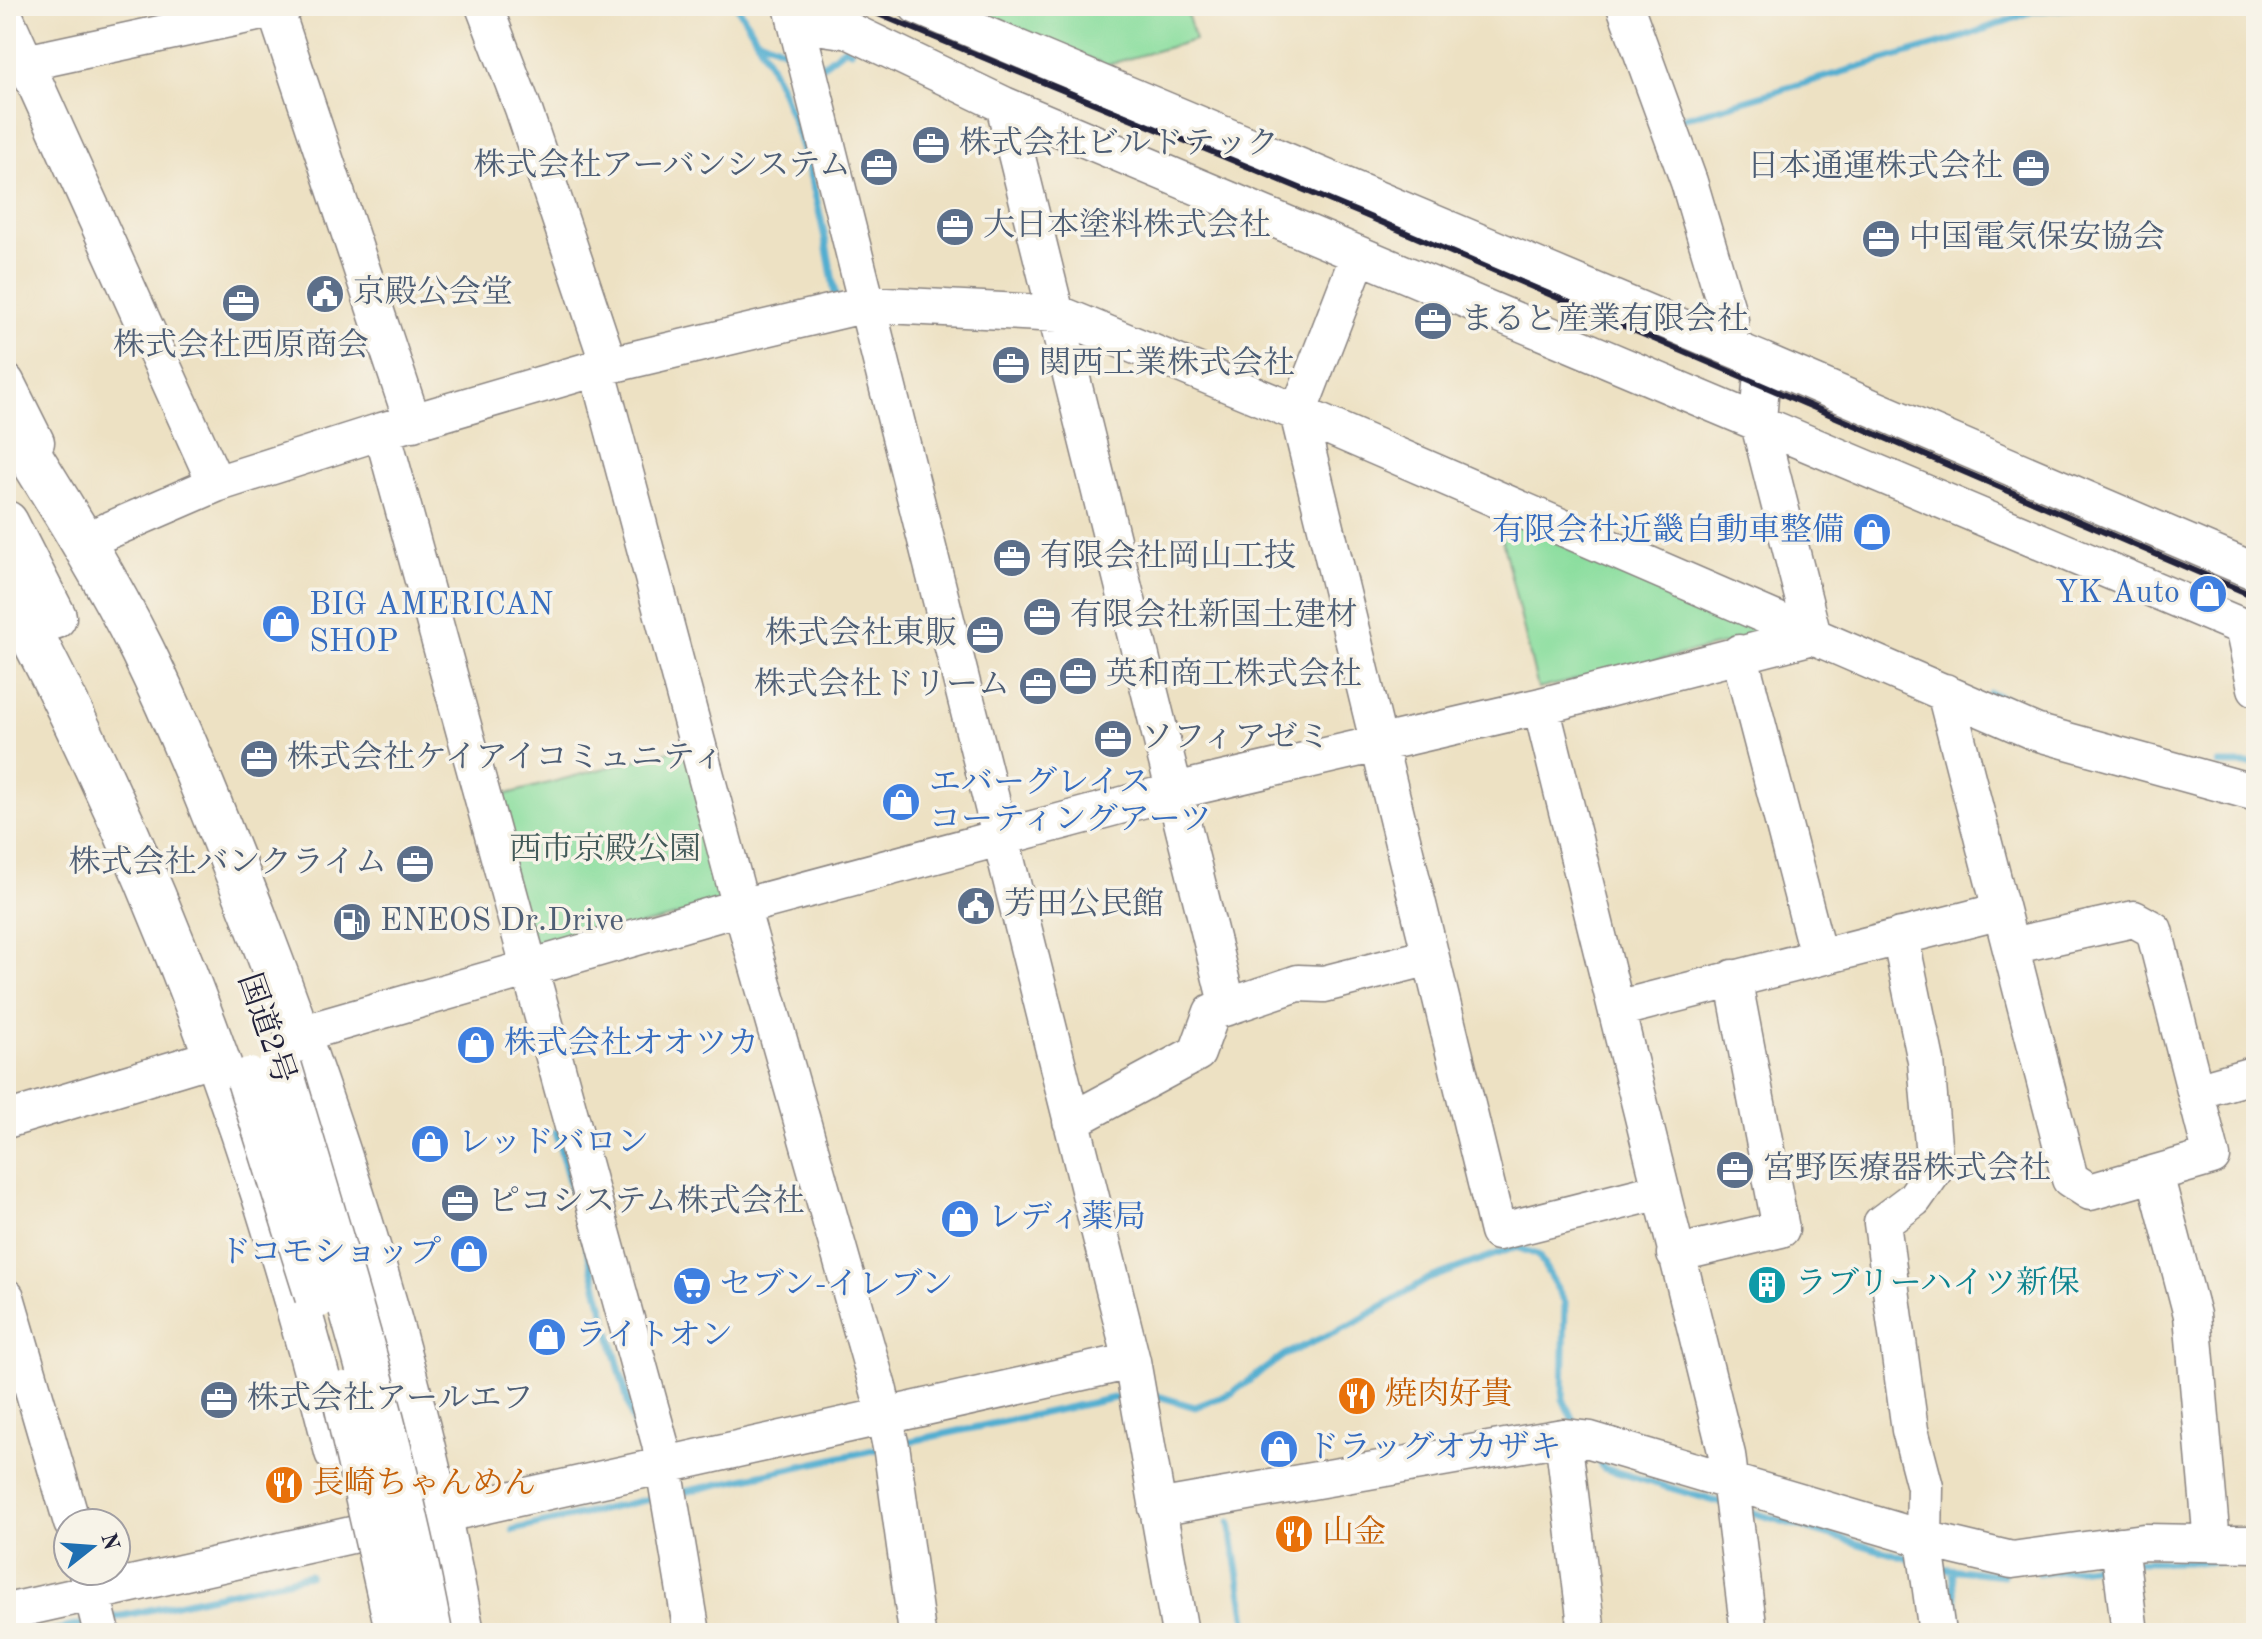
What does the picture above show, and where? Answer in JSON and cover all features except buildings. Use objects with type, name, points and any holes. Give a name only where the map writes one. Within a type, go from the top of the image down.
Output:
[{"type":"highway","points":[[6,417],[82,542],[142,650],[223,837],[309,1342],[380,1633]]},
{"type":"highway","name":"国道2号","points":[[6,460],[156,750],[197,844],[261,1060],[331,1340],[398,1633]]},
{"type":"highway","name":"国道2号","points":[[6,523],[129,767],[209,965],[261,1060],[362,1344],[392,1457],[430,1633]]},
{"type":"highway","points":[[6,586],[57,681],[139,860],[261,1060],[351,1192],[439,1514],[462,1633]]},
{"type":"street","points":[[484,6],[523,108],[603,366],[741,907],[889,1435],[917,1633]]},
{"type":"street","points":[[917,6],[1763,361],[2256,572]]},
{"type":"street","points":[[1625,6],[1689,182],[1730,320],[1729,347]]},
{"type":"street","points":[[28,70],[280,12],[398,427],[529,968],[669,1484],[692,1633]]},
{"type":"street","points":[[6,19],[216,484]]},
{"type":"street","points":[[1180,1633],[1136,1384],[799,36],[850,31],[1007,113],[1758,420],[2250,630]]},
{"type":"street","points":[[1007,113],[1228,1007]]},
{"type":"street","points":[[1359,255],[1302,404],[1377,744],[1498,1232],[1661,1191]]},
{"type":"street","points":[[6,382],[82,542],[216,484],[398,427],[603,366],[867,304],[1059,314],[1302,404],[1810,622],[1945,692],[2035,732],[2256,793]]},
{"type":"street","points":[[1763,361],[1758,420],[1810,622]]},
{"type":"street","points":[[2256,594],[2250,630],[2256,688]]},
{"type":"street","points":[[6,1120],[261,1060],[529,968],[741,907],[1175,791],[1541,706],[1739,653],[1810,622]]},
{"type":"street","points":[[1739,653],[1818,956]]},
{"type":"street","points":[[1945,692],[2070,1179],[2090,1192],[2212,1157],[2154,930],[2134,919],[2011,946]]},
{"type":"street","points":[[1541,706],[1617,1009],[1733,1498],[1749,1633]]},
{"type":"street","points":[[1617,1009],[2001,911]]},
{"type":"street","points":[[1900,936],[1926,1061],[1935,1169],[1914,1199],[1882,1223],[1910,1430],[1925,1487],[1926,1556],[1937,1633]]},
{"type":"street","points":[[1071,1121],[1197,1053],[1212,1012],[1298,983],[1324,984],[1430,957]]},
{"type":"street","points":[[1675,1254],[1781,1229],[1733,978]]},
{"type":"street","points":[[2196,1091],[2256,1074]]},
{"type":"street","points":[[2155,1174],[2192,1315],[2212,1543]]},
{"type":"street","points":[[6,1297],[67,1507]]},
{"type":"street","points":[[6,1612],[96,1608],[439,1514],[669,1484],[1136,1384]]},
{"type":"street","points":[[1157,1508],[1576,1439],[1733,1498],[1926,1556],[2012,1560],[2121,1557],[2212,1543],[2256,1544]]},
{"type":"street","points":[[1576,1439],[1587,1633]]},
{"type":"street","points":[[2121,1557],[2130,1633]]},
{"type":"green space","points":[[1185,6],[1195,40],[1106,65],[972,8]]},
{"type":"green space","points":[[1494,506],[1770,633],[1538,689]]},
{"type":"green space","name":"西市京殿公園","points":[[692,745],[730,890],[721,904],[533,954],[492,798]]},
{"type":"waterway","points":[[295,12],[316,6]]},
{"type":"waterway","points":[[737,6],[775,75],[790,111],[813,185],[836,301]]},
{"type":"waterway","points":[[1681,119],[1963,37],[2033,11],[2092,6]]},
{"type":"waterway","points":[[2185,6],[2210,6]]},
{"type":"waterway","points":[[759,39],[792,53]]},
{"type":"waterway","points":[[819,64],[822,66],[845,48],[851,51]]},
{"type":"waterway","points":[[1990,693],[2052,718]]},
{"type":"waterway","points":[[2219,764],[2256,764]]},
{"type":"waterway","points":[[556,1132],[638,1439]]},
{"type":"waterway","points":[[1148,1393],[1195,1407],[1232,1393],[1284,1355],[1353,1324],[1428,1279],[1516,1247],[1538,1255],[1565,1302],[1563,1399],[1576,1427]]},
{"type":"waterway","points":[[902,1443],[1128,1395]]},
{"type":"waterway","points":[[679,1493],[882,1448]]},
{"type":"waterway","points":[[1594,1454],[1603,1468],[1721,1503]]},
{"type":"waterway","points":[[513,1530],[659,1497]]},
{"type":"waterway","points":[[1744,1510],[1916,1561]]},
{"type":"waterway","points":[[1230,1522],[1248,1633]]},
{"type":"waterway","points":[[2130,1562],[2246,1562]]},
{"type":"waterway","points":[[2039,1574],[2106,1565]]},
{"type":"waterway","points":[[1940,1568],[2003,1575]]},
{"type":"waterway","points":[[1952,1570],[1959,1633]]},
{"type":"waterway","points":[[108,1619],[309,1575]]},
{"type":"waterway","points":[[43,1633],[88,1623]]},
{"type":"railway","points":[[859,6],[1360,213],[2256,597]]},
{"type":"place","name":"株式会社ビルドテック","points":[[931,145]]},
{"type":"place","name":"株式会社アーバンシステム","points":[[879,167]]},
{"type":"place","name":"日本通運株式会社","points":[[2031,168]]},
{"type":"place","name":"大日本塗料株式会社","points":[[955,227]]},
{"type":"place","name":"中国電気保安協会","points":[[1881,239]]},
{"type":"place","name":"京殿公会堂","points":[[325,294]]},
{"type":"place","name":"株式会社西原商会","points":[[241,303]]},
{"type":"place","name":"まると産業有限会社","points":[[1433,321]]},
{"type":"place","name":"関西工業株式会社","points":[[1011,365]]},
{"type":"place","name":"有限会社近畿自動車整備","points":[[1872,532]]},
{"type":"place","name":"有限会社岡山工技","points":[[1012,558]]},
{"type":"place","name":"YK Auto","points":[[2208,594]]},
{"type":"place","name":"有限会社新国土建材","points":[[1042,617]]},
{"type":"place","name":"BIG AMERICAN SHOP","points":[[281,624]]},
{"type":"place","name":"株式会社東販","points":[[985,635]]},
{"type":"place","name":"英和商工株式会社","points":[[1078,676]]},
{"type":"place","name":"株式会社ドリーム","points":[[1038,686]]},
{"type":"place","name":"ソフィアゼミ","points":[[1113,739]]},
{"type":"place","name":"株式会社ケイアイコミュニティ","points":[[259,759]]},
{"type":"place","name":"エバーグレイス コーティングアーツ","points":[[901,802]]},
{"type":"place","name":"株式会社バンクライム","points":[[415,864]]},
{"type":"place","name":"芳田公民館","points":[[976,906]]},
{"type":"place","name":"ENEOS Dr.Drive","points":[[352,922]]},
{"type":"place","name":"株式会社オオツカ","points":[[476,1045]]},
{"type":"place","name":"レッドバロン","points":[[430,1144]]},
{"type":"place","name":"宮野医療器株式会社","points":[[1735,1170]]},
{"type":"place","name":"ピコシステム株式会社","points":[[460,1203]]},
{"type":"place","name":"レディ薬局","points":[[960,1219]]},
{"type":"place","name":"ドコモショップ","points":[[469,1254]]},
{"type":"place","name":"ラブリーハイツ新保","points":[[1767,1285]]},
{"type":"place","name":"セブン-イレブン","points":[[692,1286]]},
{"type":"place","name":"ライトオン","points":[[547,1337]]},
{"type":"place","name":"焼肉好貴","points":[[1357,1396]]},
{"type":"place","name":"株式会社アールエフ","points":[[219,1400]]},
{"type":"place","name":"ドラッグオカザキ","points":[[1279,1449]]},
{"type":"place","name":"長崎ちゃんめん","points":[[284,1485]]},
{"type":"place","name":"山金","points":[[1294,1534]]}]
